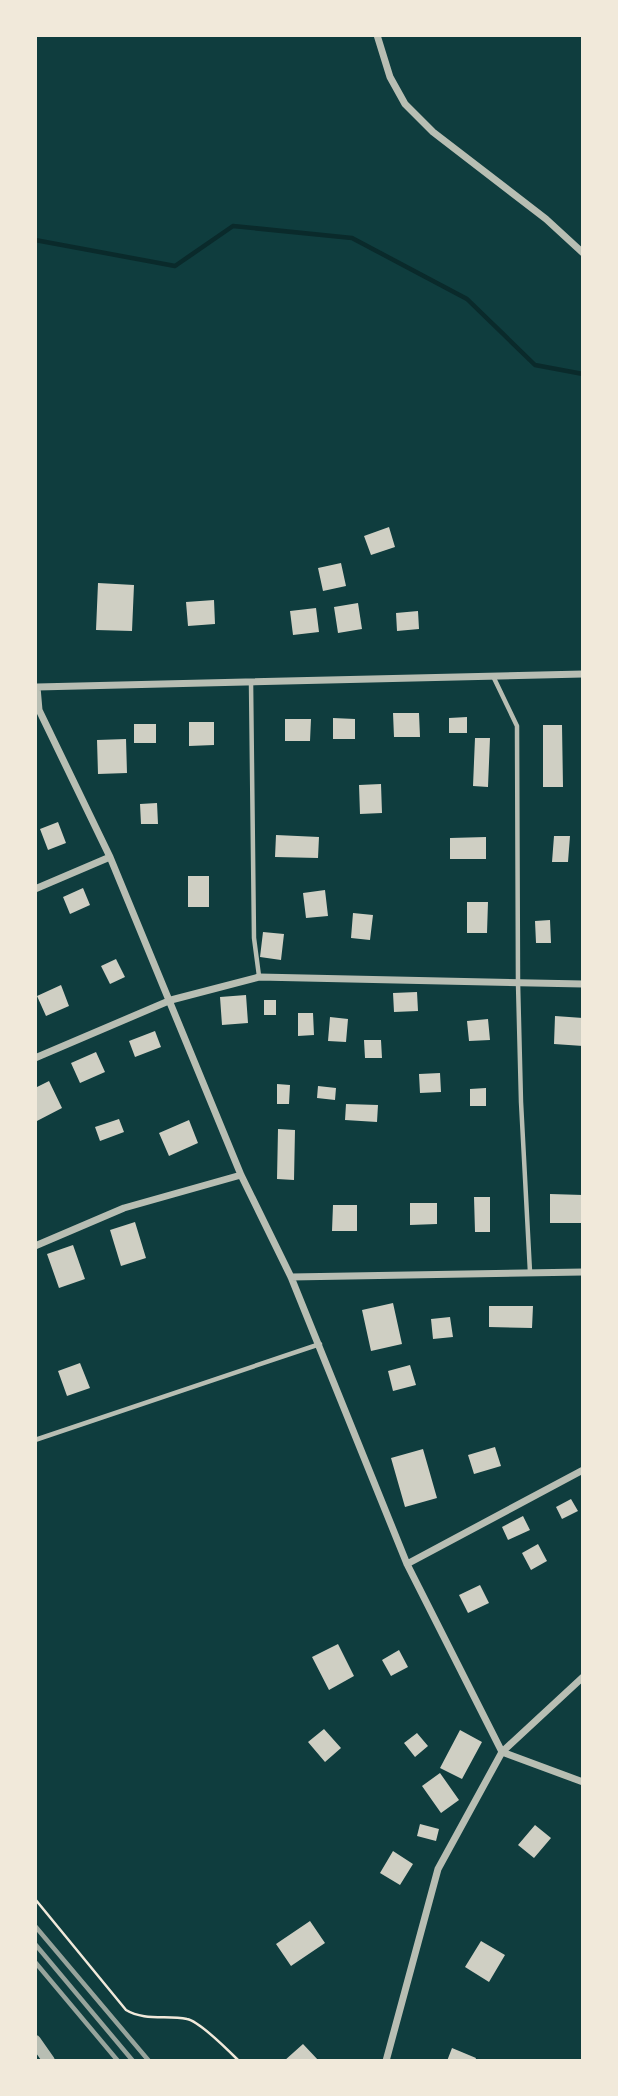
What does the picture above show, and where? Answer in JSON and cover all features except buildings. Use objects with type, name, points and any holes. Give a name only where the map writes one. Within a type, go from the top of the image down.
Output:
[{"type":"street","points":[[377,35],[390,77],[405,104],[433,132],[546,219],[583,253]]},
{"type":"street","points":[[583,674],[36,687],[37,711],[110,857],[241,1175],[292,1277],[407,1564],[502,1752],[583,1782]]},
{"type":"street","points":[[35,889],[110,857]]},
{"type":"street","points":[[35,1058],[171,1000],[259,977],[583,984]]},
{"type":"street","points":[[35,1246],[124,1208],[241,1175]]},
{"type":"street","points":[[292,1277],[583,1272]]},
{"type":"street","points":[[407,1564],[583,1470]]},
{"type":"street","points":[[386,2061],[438,1869],[502,1752],[583,1677]]},
{"type":"street","points":[[35,2042],[49,2061]]},
{"type":"lane","points":[[493,676],[517,726],[518,983],[530,1273]]},
{"type":"lane","points":[[251,682],[254,938],[259,977]]},
{"type":"lane","points":[[35,1440],[320,1344]]},
{"type":"path","points":[[35,1899],[126,2010],[146,2016],[190,2019],[239,2061]]},
{"type":"waterway","points":[[35,240],[175,266],[233,226],[352,238],[467,299],[535,365],[583,374]]},
{"type":"railway","points":[[35,1926],[149,2061]]},
{"type":"railway","points":[[35,1944],[133,2061]]},
{"type":"railway","points":[[35,1962],[118,2061]]}]
